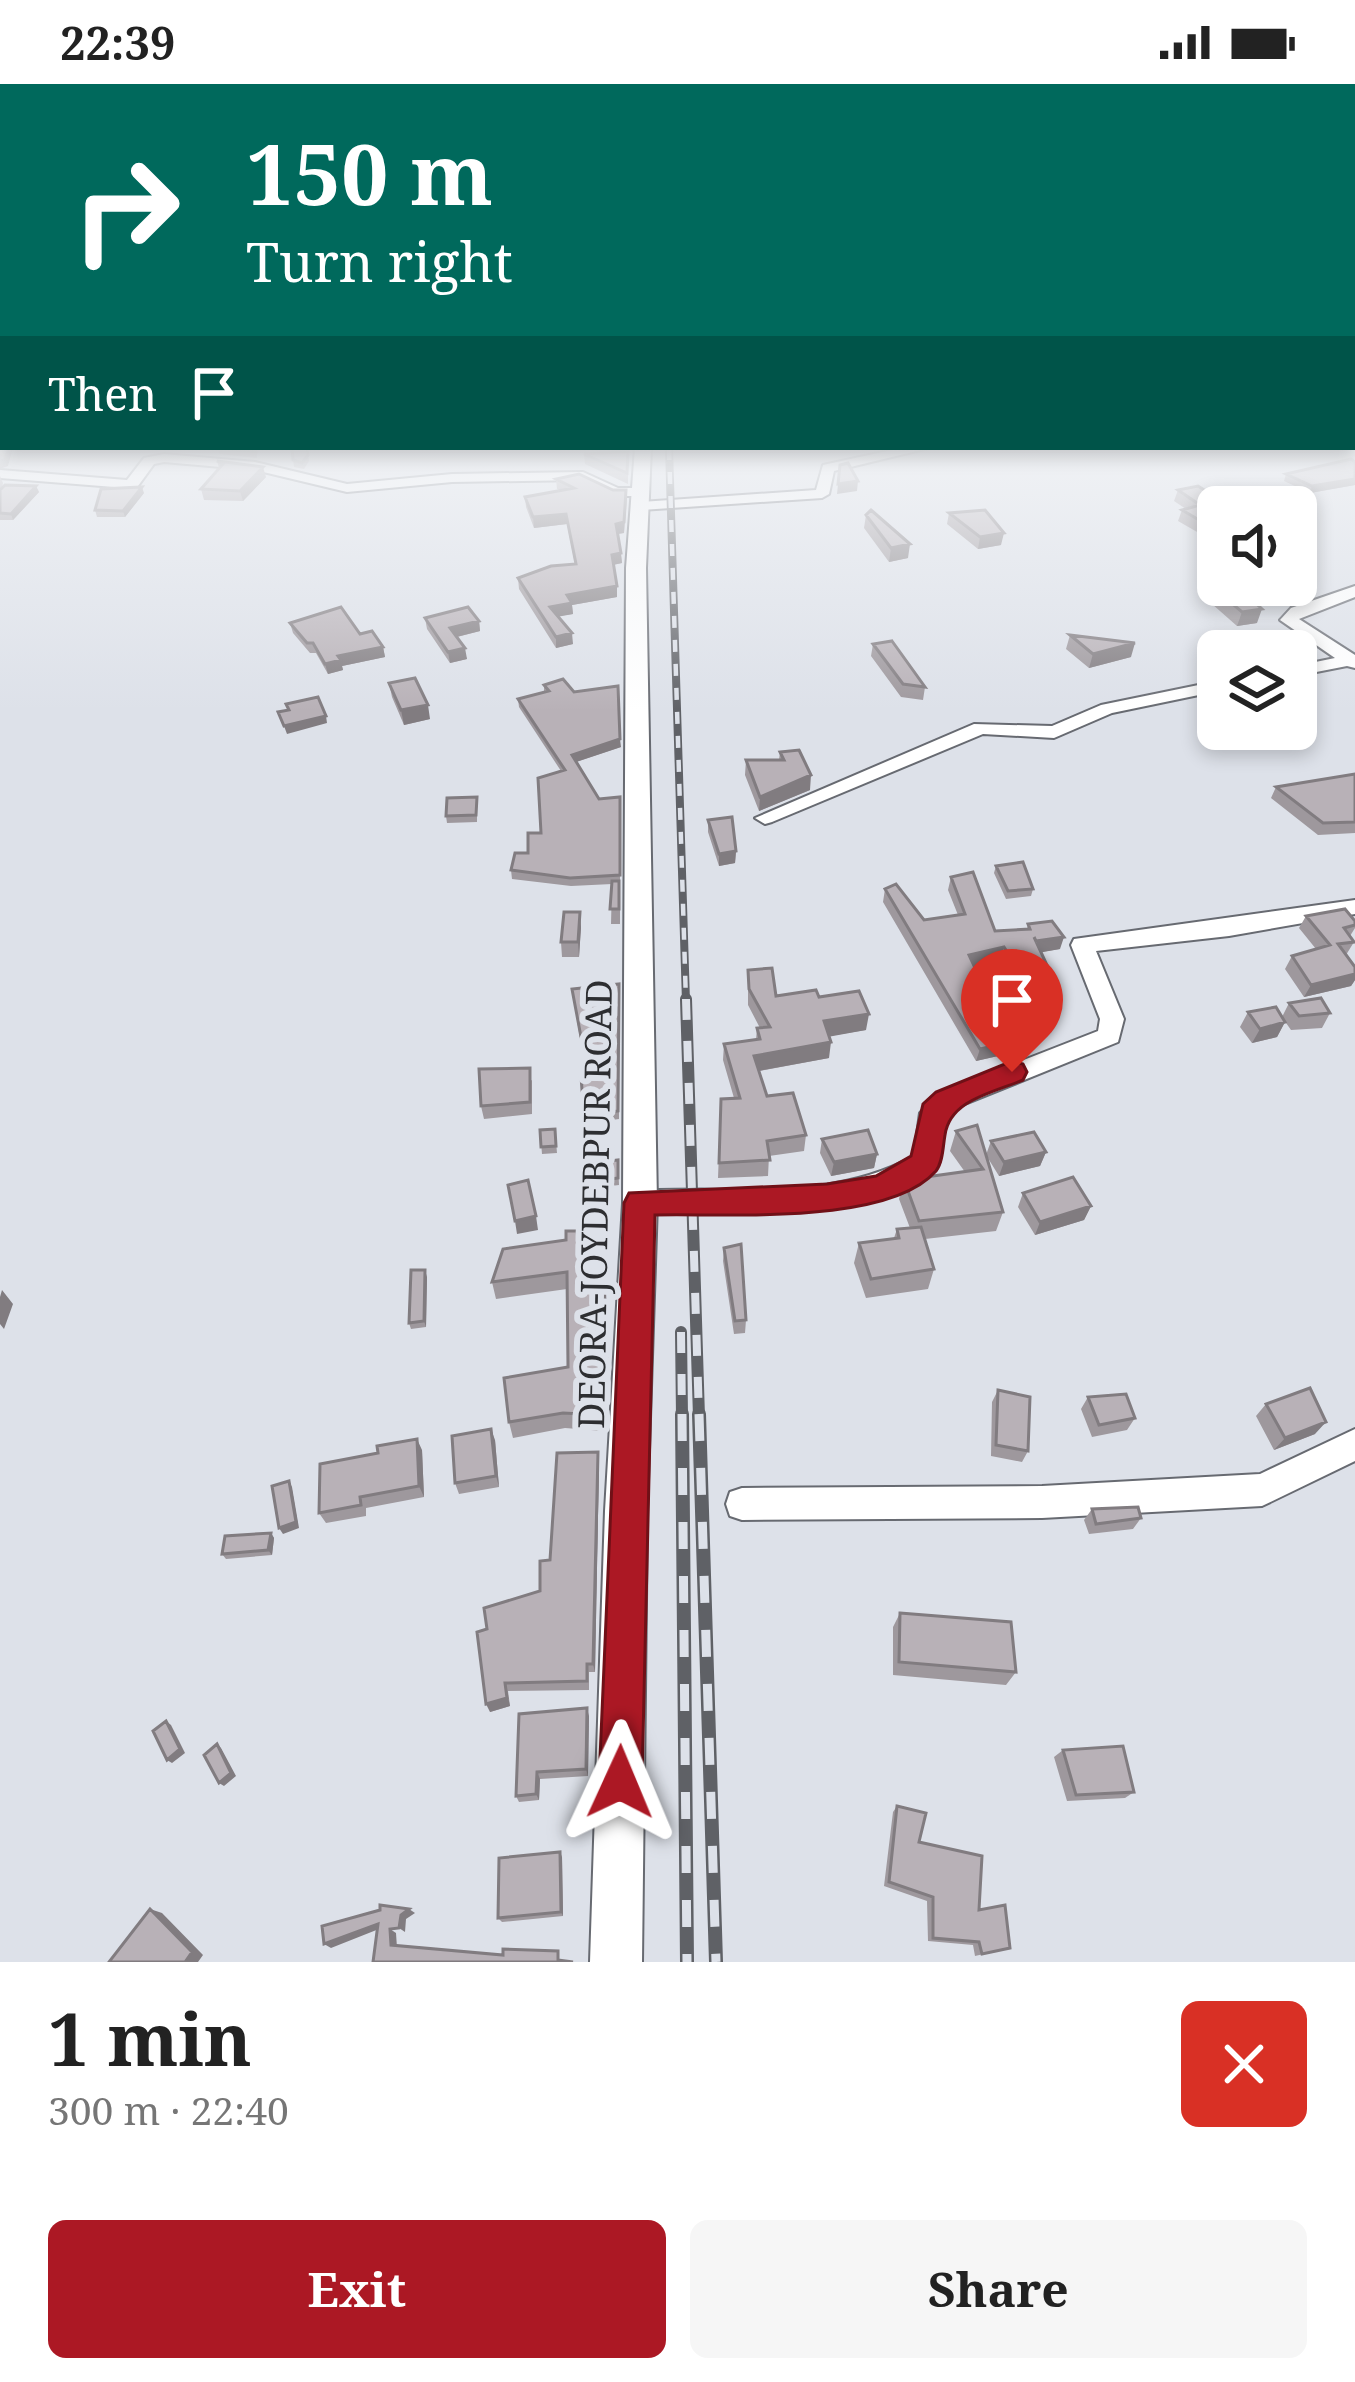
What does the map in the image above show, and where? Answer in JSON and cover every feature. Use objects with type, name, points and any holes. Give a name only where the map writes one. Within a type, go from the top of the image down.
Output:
[{"type":"street","name":"DEORA-JOYDEBPUR ROAD","points":[[616,1962],[626,1511],[640,1203],[639,536]]},
{"type":"street","points":[[1352,662],[1288,620],[1297,612],[1355,591]]},
{"type":"street","points":[[1317,668],[1352,662]]},
{"type":"street","points":[[765,818],[981,728],[1054,732],[1107,709],[1197,690]]},
{"type":"street","points":[[640,1203],[827,1197],[901,1180],[926,1162],[933,1112],[946,1100],[1109,1036],[1112,1019],[1082,944],[1229,928],[1355,907]]},
{"type":"street","points":[[742,1504],[1042,1502],[1262,1490],[1355,1445]]},
{"type":"building","points":[[570,536],[618,536],[621,553],[612,555],[617,586],[567,595],[572,603],[550,607],[572,633],[556,637],[518,578],[551,566],[576,564]]},
{"type":"building","points":[[882,536],[900,536],[910,544],[891,548]]},
{"type":"building","points":[[1235,606],[1262,609],[1242,612]]},
{"type":"building","points":[[341,607],[360,634],[372,631],[383,647],[338,656],[341,660],[325,664],[313,643],[307,643],[290,623]]},
{"type":"building","points":[[468,607],[479,621],[450,628],[465,648],[448,652],[425,618]]},
{"type":"building","points":[[1070,635],[1135,643],[1093,654]]},
{"type":"building","points":[[892,641],[925,687],[903,684],[873,644]]},
{"type":"building","points":[[415,678],[428,705],[401,710],[389,683]]},
{"type":"building","points":[[563,679],[574,692],[618,686],[620,739],[572,755],[599,799],[620,797],[620,875],[570,878],[511,870],[515,853],[528,853],[528,833],[541,833],[538,778],[565,770],[518,699],[549,691],[544,685]]},
{"type":"building","points":[[318,697],[326,716],[284,726],[278,712],[289,710],[286,704]]},
{"type":"building","points":[[799,750],[811,775],[760,797],[746,760],[784,760],[780,752]]},
{"type":"building","points":[[1355,774],[1355,822],[1323,823],[1276,787]]},
{"type":"building","points":[[477,797],[476,815],[446,816],[447,798]]},
{"type":"building","points":[[732,817],[736,851],[719,854],[708,820]]},
{"type":"building","points":[[1023,862],[1033,889],[1008,891],[996,866]]},
{"type":"building","points":[[973,872],[995,931],[1030,929],[1028,924],[1052,921],[1064,937],[1036,941],[1034,937],[1051,974],[1041,978],[1024,979],[1004,947],[969,955],[983,985],[1015,980],[1042,1029],[997,1037],[1002,1044],[980,1049],[885,889],[896,884],[924,920],[965,914],[951,877]]},
{"type":"building","points":[[612,881],[619,881],[619,909],[610,909]]},
{"type":"building","points":[[1345,909],[1355,921],[1344,928],[1354,942],[1338,944],[1355,974],[1311,985],[1292,956],[1330,945],[1306,916]]},
{"type":"building","points":[[564,912],[580,912],[578,942],[561,942]]},
{"type":"building","points":[[772,968],[776,996],[859,991],[869,1014],[824,1021],[831,1042],[754,1056],[767,1096],[793,1093],[806,1135],[767,1141],[770,1160],[719,1163],[721,1099],[740,1098],[724,1044],[760,1039],[757,1028],[770,1027],[749,989],[748,970]]},
{"type":"building","points":[[619,984],[618,1111],[589,1115],[588,1104],[583,1104],[581,1076],[588,1076],[586,1036],[581,1037],[572,989]]},
{"type":"building","points":[[1321,998],[1330,1013],[1299,1016],[1289,1003]]},
{"type":"building","points":[[1276,1007],[1285,1022],[1260,1029],[1248,1012]]},
{"type":"building","points":[[530,1068],[530,1102],[481,1106],[479,1069]]},
{"type":"building","points":[[977,1125],[1003,1212],[919,1221],[904,1180],[983,1169],[956,1131]]},
{"type":"building","points":[[555,1129],[556,1146],[541,1147],[540,1130]]},
{"type":"building","points":[[868,1130],[877,1154],[834,1162],[822,1139]]},
{"type":"building","points":[[1034,1132],[1046,1152],[1004,1162],[991,1141]]},
{"type":"building","points":[[618,1160],[618,1178],[611,1179],[609,1161]]},
{"type":"building","points":[[1073,1177],[1091,1206],[1040,1222],[1023,1193]]},
{"type":"building","points":[[528,1180],[536,1216],[515,1221],[508,1185]]},
{"type":"building","points":[[921,1227],[934,1269],[871,1279],[859,1243],[899,1238],[897,1229]]},
{"type":"building","points":[[566,1231],[577,1231],[583,1278],[604,1277],[607,1357],[602,1358],[602,1415],[563,1413],[509,1422],[504,1378],[568,1367],[567,1272],[492,1282],[503,1249],[566,1240]]},
{"type":"building","points":[[741,1244],[746,1320],[735,1321],[724,1248]]},
{"type":"building","points":[[411,1270],[425,1270],[424,1321],[409,1323]]},
{"type":"building","points":[[1310,1388],[1326,1422],[1285,1438],[1266,1404]]},
{"type":"building","points":[[998,1390],[1030,1397],[1028,1451],[996,1445]]},
{"type":"building","points":[[1126,1394],[1135,1418],[1099,1425],[1088,1397]]},
{"type":"building","points":[[491,1429],[496,1476],[455,1483],[452,1436]]},
{"type":"building","points":[[417,1439],[419,1486],[360,1497],[361,1505],[319,1513],[320,1464],[378,1453],[377,1446]]},
{"type":"building","points":[[598,1452],[593,1664],[587,1664],[587,1681],[505,1683],[507,1698],[486,1704],[477,1632],[487,1629],[484,1608],[540,1591],[540,1561],[550,1560],[557,1453]]},
{"type":"building","points":[[289,1481],[296,1522],[279,1528],[272,1486]]},
{"type":"building","points":[[1138,1507],[1141,1518],[1096,1524],[1092,1509]]},
{"type":"building","points":[[271,1533],[268,1550],[222,1554],[225,1536]]},
{"type":"building","points":[[900,1613],[1011,1622],[1016,1672],[899,1662]]},
{"type":"building","points":[[587,1708],[586,1769],[537,1772],[536,1794],[516,1796],[519,1714]]},
{"type":"building","points":[[166,1721],[180,1749],[167,1760],[153,1731]]},
{"type":"building","points":[[217,1744],[231,1773],[219,1783],[204,1755]]},
{"type":"building","points":[[1123,1746],[1134,1792],[1076,1795],[1063,1750]]},
{"type":"building","points":[[897,1806],[926,1813],[919,1842],[982,1856],[979,1910],[1005,1905],[1010,1948],[982,1954],[979,1942],[933,1938],[933,1897],[889,1882]]},
{"type":"building","points":[[560,1852],[561,1912],[498,1918],[499,1858]]},
{"type":"building","points":[[380,1905],[409,1909],[401,1915],[399,1928],[390,1929],[391,1945],[503,1955],[503,1949],[558,1951],[558,1960],[573,1962],[373,1962],[378,1924],[324,1944],[322,1926],[380,1910]]},
{"type":"building","points":[[150,1909],[192,1952],[185,1962],[109,1962]]},
{"type":"railway","points":[[672,536],[686,1002]]},
{"type":"railway","points":[[686,999],[699,1417]]},
{"type":"railway","points":[[681,1332],[682,1417]]},
{"type":"railway","points":[[682,1414],[687,1962]]},
{"type":"railway","points":[[699,1414],[716,1962]]},
{"type":"route","points":[[620,1782],[640,1203],[827,1197],[877,1189],[901,1180],[926,1162],[933,1112],[946,1100],[1012,1072]]}]
